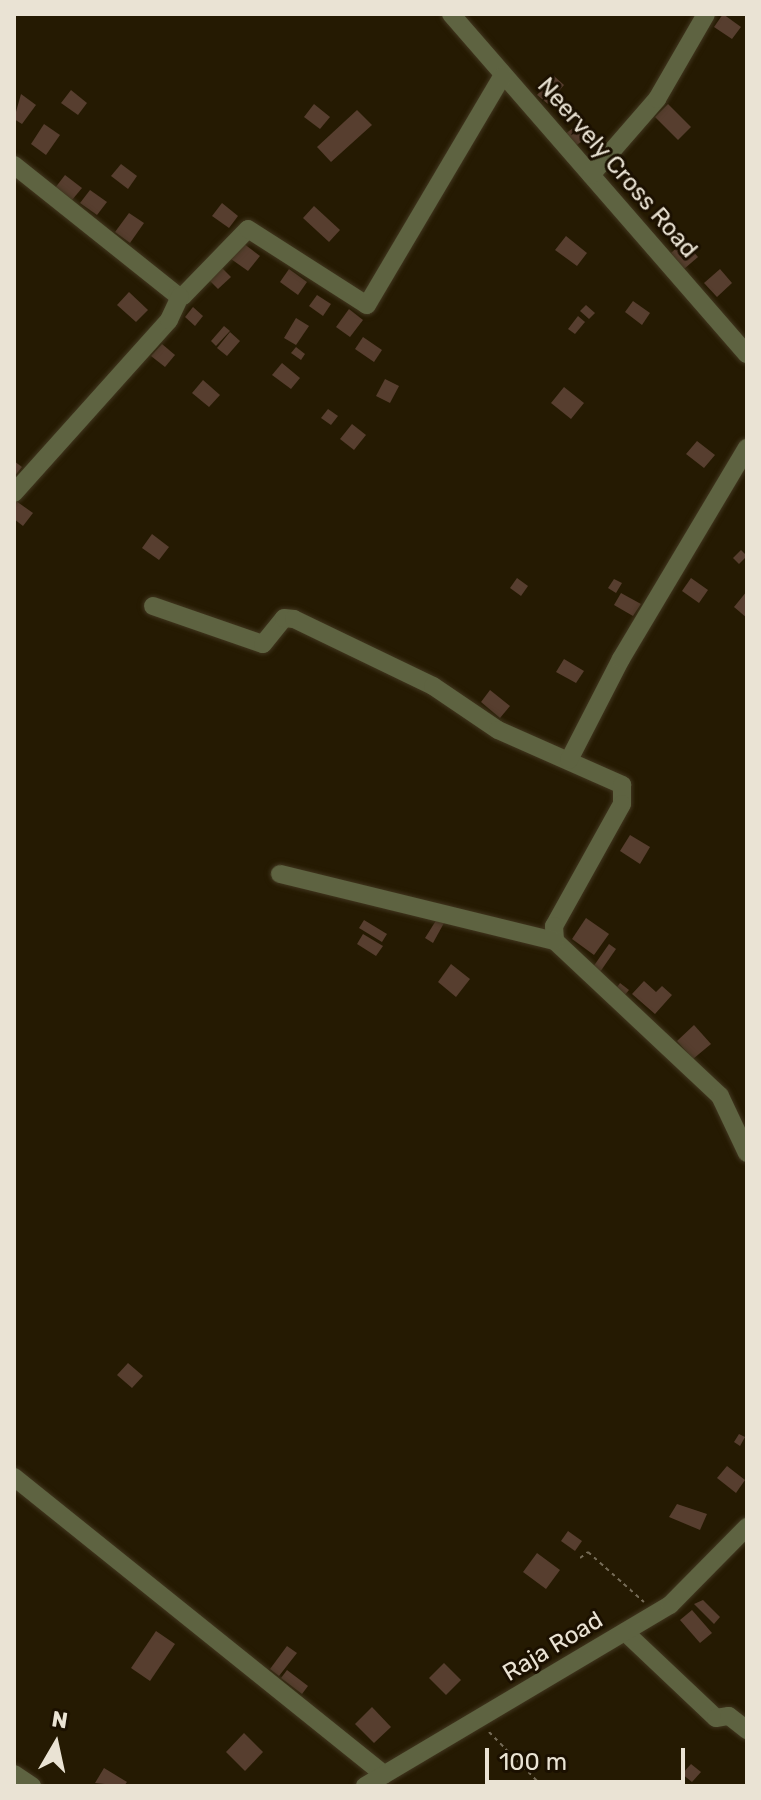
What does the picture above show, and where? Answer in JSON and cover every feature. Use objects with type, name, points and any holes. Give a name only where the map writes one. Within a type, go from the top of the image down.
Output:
[{"type":"street","name":"Neervely Cross Road","points":[[451,14],[747,354]]},
{"type":"street","points":[[591,175],[657,99],[706,14]]},
{"type":"street","points":[[14,493],[169,320],[180,296],[248,229],[367,305],[503,75]]},
{"type":"street","points":[[14,165],[180,296]]},
{"type":"street","points":[[569,760],[621,659],[747,448]]},
{"type":"street","points":[[153,606],[263,644],[284,618],[294,619],[433,686],[498,730],[622,785],[622,804],[554,926],[555,941]]},
{"type":"street","points":[[280,874],[555,941],[720,1096],[747,1153]]},
{"type":"street","points":[[14,1477],[384,1775]]},
{"type":"street","name":"Raja Road","points":[[365,1786],[657,1613],[747,1527]]},
{"type":"street","points":[[625,1632],[716,1718],[729,1716],[747,1730]]},
{"type":"street","points":[[14,1774],[32,1786]]},
{"type":"path","points":[[580,1558],[588,1552],[657,1613]]},
{"type":"path","points":[[477,1720],[542,1786]]},
{"type":"building","points":[[723,14],[741,27],[732,39],[714,27]]},
{"type":"building","points":[[554,76],[564,85],[548,104],[537,95]]},
{"type":"building","points":[[71,90],[87,103],[78,115],[61,103]]},
{"type":"building","points":[[21,94],[36,105],[22,124],[14,119]]},
{"type":"building","points":[[314,104],[330,117],[320,129],[304,117]]},
{"type":"building","points":[[668,104],[691,127],[678,140],[655,117]]},
{"type":"building","points":[[357,110],[372,125],[331,162],[317,147]]},
{"type":"building","points":[[44,124],[60,135],[46,155],[31,144]]},
{"type":"building","points":[[578,124],[588,137],[574,147],[564,135]]},
{"type":"building","points":[[121,164],[137,176],[128,189],[111,176]]},
{"type":"building","points":[[65,175],[82,188],[72,200],[55,188]]},
{"type":"building","points":[[90,190],[107,202],[97,215],[80,203]]},
{"type":"building","points":[[222,203],[238,216],[229,228],[212,216]]},
{"type":"building","points":[[314,206],[340,230],[329,242],[303,218]]},
{"type":"building","points":[[129,213],[144,223],[130,243],[115,232]]},
{"type":"building","points":[[566,236],[587,253],[577,266],[555,250]]},
{"type":"building","points":[[684,241],[698,257],[684,269],[671,253]]},
{"type":"building","points":[[243,243],[260,256],[248,271],[231,259]]},
{"type":"building","points":[[220,266],[231,277],[218,289],[208,279]]},
{"type":"building","points":[[289,269],[307,282],[298,295],[280,282]]},
{"type":"building","points":[[720,269],[732,283],[717,297],[704,283]]},
{"type":"building","points":[[129,292],[148,310],[136,322],[117,305]]},
{"type":"building","points":[[317,295],[331,304],[323,316],[309,306]]},
{"type":"building","points":[[633,301],[650,313],[642,325],[625,312]]},
{"type":"building","points":[[586,305],[595,313],[589,319],[580,311]]},
{"type":"building","points":[[193,307],[203,316],[195,326],[185,317]]},
{"type":"building","points":[[349,309],[363,320],[350,337],[336,327]]},
{"type":"building","points":[[578,316],[585,322],[575,334],[568,329]]},
{"type":"building","points":[[296,318],[309,326],[296,345],[284,338]]},
{"type":"building","points":[[224,326],[230,331],[216,346],[211,341]]},
{"type":"building","points":[[230,332],[240,341],[227,356],[217,348]]},
{"type":"building","points":[[363,337],[382,350],[374,362],[355,349]]},
{"type":"building","points":[[162,344],[175,355],[165,367],[151,356]]},
{"type":"building","points":[[296,347],[305,354],[301,360],[291,353]]},
{"type":"building","points":[[282,363],[300,378],[291,389],[272,375]]},
{"type":"building","points":[[385,379],[399,386],[390,403],[376,396]]},
{"type":"building","points":[[203,380],[220,395],[209,407],[192,393]]},
{"type":"building","points":[[564,387],[584,403],[571,419],[551,403]]},
{"type":"building","points":[[328,409],[338,416],[331,425],[321,418]]},
{"type":"building","points":[[352,424],[366,435],[354,450],[340,439]]},
{"type":"building","points":[[697,441],[715,455],[704,468],[686,454]]},
{"type":"building","points":[[14,461],[22,467],[14,477]]},
{"type":"building","points":[[16,501],[33,513],[23,526],[14,519]]},
{"type":"building","points":[[152,534],[169,547],[159,560],[142,548]]},
{"type":"building","points":[[741,550],[747,556],[739,564],[733,558]]},
{"type":"building","points":[[517,578],[528,586],[521,596],[510,588]]},
{"type":"building","points":[[691,578],[708,590],[699,603],[682,591]]},
{"type":"building","points":[[614,579],[622,583],[616,593],[608,588]]},
{"type":"building","points":[[747,591],[747,618],[734,607]]},
{"type":"building","points":[[621,593],[641,604],[633,616],[614,605]]},
{"type":"building","points":[[564,659],[584,671],[576,683],[556,672]]},
{"type":"building","points":[[490,690],[510,706],[500,718],[481,702]]},
{"type":"building","points":[[630,835],[650,847],[640,864],[620,851]]},
{"type":"building","points":[[586,918],[609,934],[594,955],[572,939]]},
{"type":"building","points":[[437,919],[444,923],[433,943],[425,938]]},
{"type":"building","points":[[364,920],[387,934],[382,942],[359,928]]},
{"type":"building","points":[[363,934],[383,946],[376,956],[357,944]]},
{"type":"building","points":[[609,944],[616,949],[600,972],[593,967]]},
{"type":"building","points":[[451,964],[470,979],[456,997],[438,982]]},
{"type":"building","points":[[644,981],[656,992],[662,986],[672,995],[655,1014],[632,994]]},
{"type":"building","points":[[620,983],[629,990],[623,997],[615,990]]},
{"type":"building","points":[[694,1025],[711,1044],[693,1059],[677,1041]]},
{"type":"building","points":[[128,1363],[143,1376],[132,1388],[117,1375]]},
{"type":"building","points":[[739,1434],[745,1437],[740,1446],[734,1442]]},
{"type":"building","points":[[727,1466],[745,1480],[736,1493],[717,1478]]},
{"type":"building","points":[[677,1504],[707,1514],[700,1530],[669,1517]]},
{"type":"building","points":[[568,1531],[582,1541],[575,1551],[561,1541]]},
{"type":"building","points":[[537,1553],[560,1570],[546,1589],[523,1572]]},
{"type":"building","points":[[703,1600],[720,1617],[714,1624],[694,1604]]},
{"type":"building","points":[[692,1610],[712,1633],[700,1643],[680,1620]]},
{"type":"building","points":[[156,1631],[175,1644],[150,1681],[131,1668]]},
{"type":"building","points":[[287,1646],[297,1653],[279,1676],[270,1669]]},
{"type":"building","points":[[444,1663],[461,1680],[446,1695],[429,1678]]},
{"type":"building","points":[[287,1670],[308,1686],[302,1694],[281,1678]]},
{"type":"building","points":[[372,1707],[391,1727],[374,1743],[355,1724]]},
{"type":"building","points":[[244,1733],[263,1752],[245,1771],[226,1752]]},
{"type":"building","points":[[691,1764],[701,1772],[692,1782],[682,1774]]},
{"type":"building","points":[[104,1768],[127,1782],[124,1786],[95,1783]]}]
